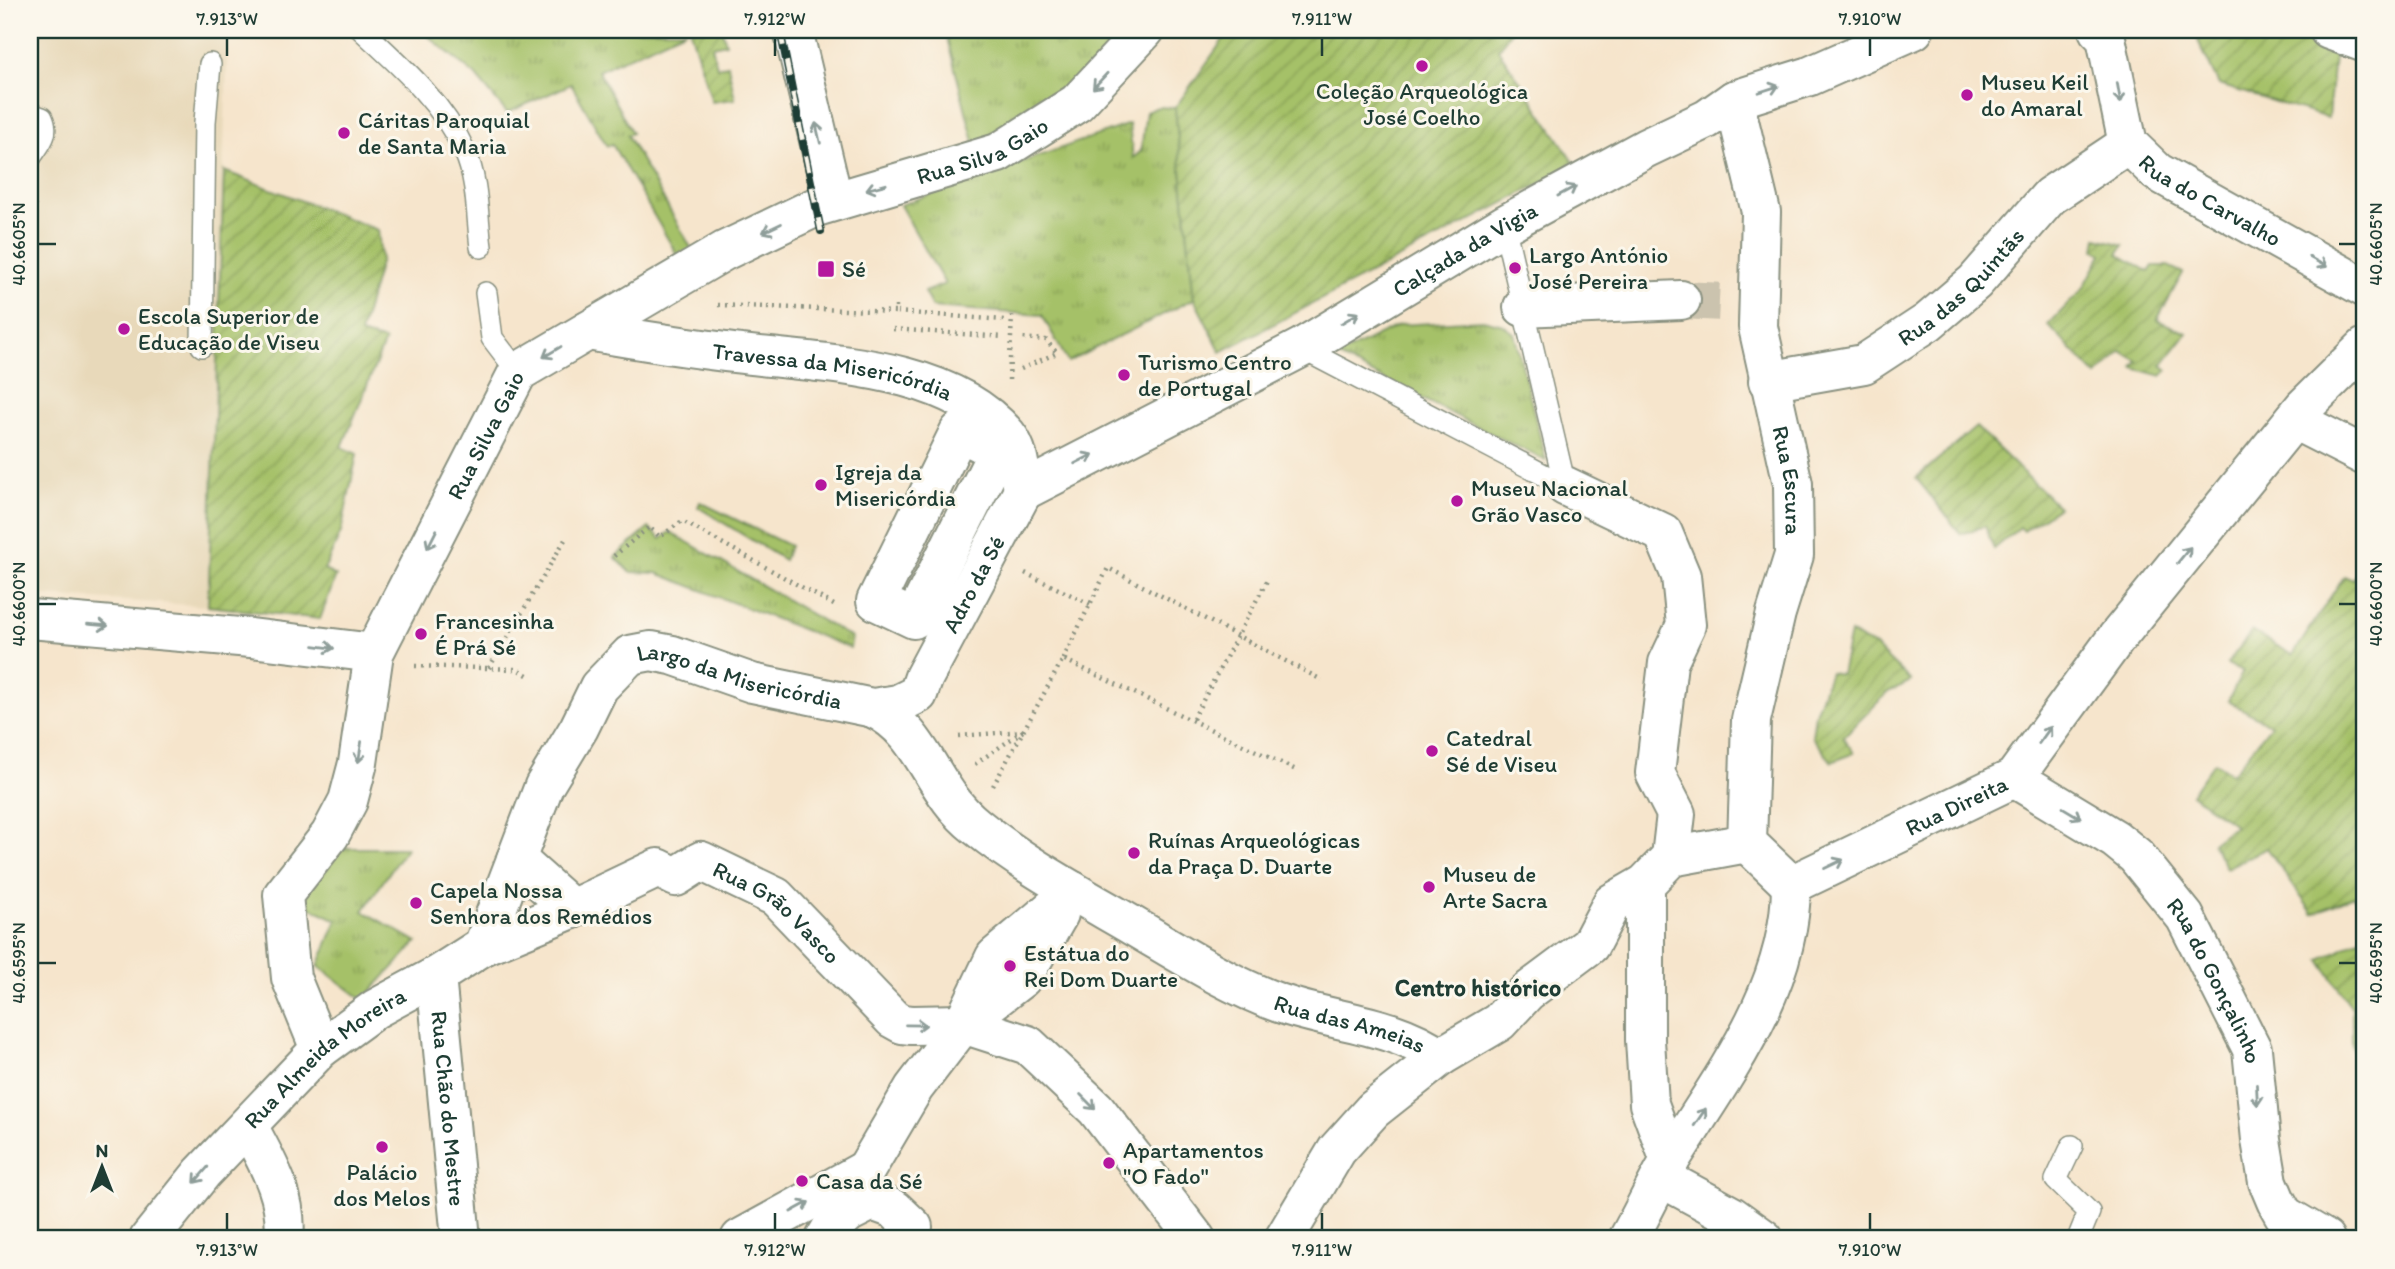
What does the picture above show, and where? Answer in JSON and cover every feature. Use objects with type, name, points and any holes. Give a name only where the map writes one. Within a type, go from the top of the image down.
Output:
[{"type":"street","points":[[793,30],[833,200]]},
{"type":"street","name":"Rua Silva Gaio","points":[[320,1049],[290,978],[284,895],[308,859],[330,835],[348,802],[358,763],[374,653],[518,372],[724,251],[833,200],[998,153],[1077,103],[1145,30]]},
{"type":"street","name":"Calçada da Vigia","points":[[1023,491],[1301,348],[1504,225],[1646,148],[1707,119],[1734,100],[1810,76],[1914,30]]},
{"type":"street","name":"Rua do Carvalho","points":[[2098,30],[2106,38],[2128,144],[2157,172],[2365,288]]},
{"type":"street","points":[[2329,30],[2365,43]]},
{"type":"street","name":"Rua Escura","points":[[1734,100],[1761,212],[1753,303],[1768,381],[1773,390],[1793,484],[1794,555],[1776,613],[1751,720],[1747,843]]},
{"type":"street","name":"Rua das Quintãs","points":[[1768,381],[1864,364],[1928,323],[1975,282],[2050,196],[2128,144]]},
{"type":"street","points":[[1524,307],[1681,300]]},
{"type":"street","name":"Travessa da Misericórdia","points":[[588,331],[661,344],[859,367],[914,381],[960,400],[987,417],[1007,435],[1017,451],[1023,491]]},
{"type":"street","name":"Rua Direita","points":[[1791,885],[2014,778],[2115,640],[2294,419],[2365,347]]},
{"type":"street","points":[[2294,419],[2365,456]]},
{"type":"street","points":[[1565,486],[1663,533],[1681,576],[1686,625],[1668,663],[1656,773],[1676,814],[1671,857],[1747,843],[1791,885],[1786,929],[1757,1019],[1705,1110],[1666,1169],[1628,1239]]},
{"type":"street","name":"Adro da Sé","points":[[921,686],[1023,491]]},
{"type":"street","points":[[30,619],[251,638],[374,653]]},
{"type":"street","name":"Largo da Misericórdia","points":[[483,946],[544,786],[579,728],[599,687],[611,671],[630,655],[640,652],[672,655],[752,684],[873,708],[898,704],[921,686]]},
{"type":"street","points":[[921,686],[916,719],[924,759]]},
{"type":"street","name":"Rua das Ameias","points":[[873,708],[903,726],[952,802],[974,825],[1012,853],[1073,891],[1198,965],[1281,1004],[1381,1030],[1422,1044],[1440,1057],[1499,1022],[1527,992],[1590,945],[1612,903],[1644,884],[1671,857]]},
{"type":"street","name":"Rua do Gonçalinho","points":[[2014,778],[2115,839],[2136,856],[2185,917],[2252,1049],[2261,1140],[2268,1182],[2276,1201],[2284,1215],[2325,1239]]},
{"type":"street","points":[[516,859],[572,909]]},
{"type":"street","name":"Rua Grão Vasco","points":[[664,871],[676,877],[701,861],[776,897],[902,1024],[963,1024]]},
{"type":"street","name":"Rua Almeida Moreira","points":[[284,1239],[286,1220],[277,1182],[248,1126],[320,1049],[375,1009],[436,976],[483,946],[572,909],[657,868],[664,871]]},
{"type":"street","points":[[1644,884],[1644,1015],[1649,1104],[1666,1169],[1764,1239]]},
{"type":"street","points":[[829,1233],[870,1168],[914,1088],[963,1024],[995,957],[1073,891]]},
{"type":"street","name":"Rua Chão do Mestre","points":[[436,976],[461,1239]]},
{"type":"street","points":[[963,1024],[1028,1045],[1039,1055],[1096,1109],[1196,1239]]},
{"type":"street","points":[[1284,1239],[1337,1150],[1373,1110],[1440,1057]]},
{"type":"street","points":[[149,1239],[202,1172],[248,1126]]},
{"type":"street","points":[[870,1168],[909,1193],[915,1233]]},
{"type":"street","points":[[740,1239],[870,1168]]},
{"type":"street","points":[[829,1233],[848,1213],[872,1201],[894,1209],[915,1233]]},
{"type":"lane","points":[[362,30],[437,104],[466,153],[475,192],[481,247]]},
{"type":"lane","points":[[202,346],[205,122],[209,64]]},
{"type":"lane","points":[[30,114],[42,118],[46,128],[45,136],[30,158]]},
{"type":"lane","points":[[1504,225],[1565,486]]},
{"type":"lane","points":[[486,293],[492,338],[518,372]]},
{"type":"lane","points":[[1301,348],[1565,486]]},
{"type":"lane","points":[[2072,1146],[2056,1181],[2089,1212],[2078,1239]]},
{"type":"path","points":[[30,346],[35,205]]},
{"type":"path","points":[[709,305],[896,309],[1004,320]]},
{"type":"path","points":[[1009,380],[1012,314]]},
{"type":"path","points":[[1021,369],[1057,353],[1046,340],[1022,338]]},
{"type":"path","points":[[614,556],[649,527],[660,537],[682,521],[837,606]]},
{"type":"path","points":[[489,668],[566,538]]},
{"type":"path","points":[[989,556],[1090,604]]},
{"type":"path","points":[[992,789],[1063,659],[1108,568],[1239,634],[1322,680]]},
{"type":"path","points":[[1193,719],[1269,577]]},
{"type":"path","points":[[1063,659],[1298,771]]},
{"type":"path","points":[[410,666],[517,669],[529,676]]},
{"type":"path","points":[[962,736],[1024,731]]},
{"type":"path","points":[[973,765],[1024,731]]},
{"type":"shaded area","name":"Escola Superior de Educação de Viseu","points":[[30,30],[228,30],[208,606],[30,595]]},
{"type":"green space","points":[[421,30],[686,30],[598,71],[632,133],[627,135],[693,251],[679,258],[612,144],[607,146],[571,84],[507,113],[475,75]]},
{"type":"green space","points":[[690,30],[722,30],[726,43],[712,46],[717,67],[728,65],[735,99],[712,102]]},
{"type":"green space","points":[[978,30],[1133,30],[1087,78],[975,146],[947,38]]},
{"type":"green space","points":[[1230,30],[1512,30],[1498,49],[1578,168],[1549,179],[1221,352],[1194,299],[1175,108]]},
{"type":"green space","points":[[2193,30],[2273,30],[2335,46],[2328,118],[2219,85]]},
{"type":"green space","points":[[1158,107],[1175,108],[1194,299],[1068,362],[1042,315],[932,307],[924,292],[945,284],[900,205],[1129,124],[1133,158],[1141,151],[1146,112]]},
{"type":"green space","points":[[224,171],[378,230],[381,259],[360,334],[385,341],[342,447],[357,454],[341,532],[324,570],[336,576],[320,619],[208,606]]},
{"type":"green space","points":[[2097,238],[2124,245],[2118,254],[2149,272],[2153,266],[2168,266],[2183,273],[2157,320],[2187,333],[2162,365],[2168,370],[2162,376],[2133,368],[2138,361],[2121,351],[2097,376],[2048,325],[2083,289],[2102,254],[2095,249]]},
{"type":"green space","points":[[1483,320],[1503,325],[1514,333],[1546,461],[1337,356],[1399,325]]},
{"type":"green space","points":[[1976,427],[2059,507],[2024,531],[2020,527],[1994,549],[1985,526],[1961,534],[1916,478]]},
{"type":"green space","points":[[700,502],[790,546],[784,560],[698,507]]},
{"type":"green space","points":[[649,528],[661,539],[670,532],[852,638],[850,648],[657,573],[630,572],[615,557]]},
{"type":"green space","points":[[2365,560],[2365,912],[2354,896],[2313,914],[2267,848],[2226,868],[2212,843],[2235,825],[2191,794],[2214,762],[2232,774],[2271,725],[2228,701],[2243,671],[2227,664],[2252,631],[2293,655],[2344,576],[2353,580]]},
{"type":"green space","points":[[1850,633],[1873,645],[1911,681],[1888,692],[1843,737],[1854,753],[1832,762],[1812,737],[1815,714],[1830,672],[1841,674]]},
{"type":"green space","points":[[341,848],[406,848],[363,911],[417,942],[363,1000],[318,966],[337,920],[293,899]]},
{"type":"green space","points":[[2365,936],[2365,1075],[2361,1073],[2352,1045],[2352,1008],[2320,960]]},
{"type":"tunnel","points":[[1681,300],[1747,303]]},
{"type":"railway","points":[[780,30],[821,231]]},
{"type":"place","name":"Coleção Arqueológica José Coelho","points":[[1422,66]]},
{"type":"place","name":"Museu Keil do Amaral","points":[[1967,95]]},
{"type":"place","name":"Cáritas Paroquial de Santa Maria","points":[[344,133]]},
{"type":"place","name":"Largo António José Pereira","points":[[1515,268]]},
{"type":"place","name":"Sé","points":[[826,269]]},
{"type":"place","name":"Escola Superior de Educação de Viseu","points":[[124,329]]},
{"type":"place","name":"Turismo Centro de Portugal","points":[[1124,375]]},
{"type":"place","name":"Igreja da Misericórdia","points":[[821,485]]},
{"type":"place","name":"Museu Nacional Grão Vasco","points":[[1457,501]]},
{"type":"place","name":"Francesinha É Prá Sé","points":[[421,634]]},
{"type":"place","name":"Catedral Sé de Viseu","points":[[1432,751]]},
{"type":"place","name":"Ruínas Arqueológicas da Praça D. Duarte","points":[[1134,853]]},
{"type":"place","name":"Museu de Arte Sacra","points":[[1429,887]]},
{"type":"place","name":"Capela Nossa Senhora dos Remédios","points":[[416,903]]},
{"type":"place","name":"Estátua do Rei Dom Duarte","points":[[1010,966]]},
{"type":"place","name":"Palácio dos Melos","points":[[382,1147]]},
{"type":"place","name":"Apartamentos \"O Fado\"","points":[[1109,1163]]},
{"type":"place","name":"Casa da Sé","points":[[802,1181]]},
{"type":"district","name":"Centro histórico","points":[[1478,988]]}]
